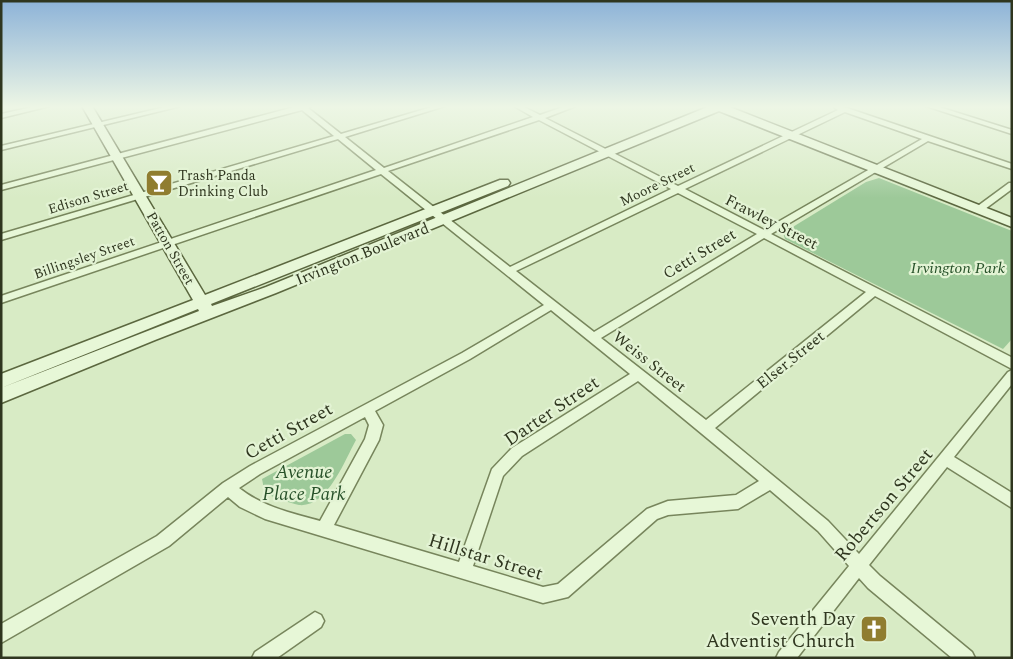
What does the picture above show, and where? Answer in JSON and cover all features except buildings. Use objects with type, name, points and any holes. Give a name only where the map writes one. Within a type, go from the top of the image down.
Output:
[{"type":"main road","name":"Patton Street","points":[[105,137],[205,307]]},
{"type":"main road","name":"Irvington Boulevard","points":[[438,216],[520,177],[623,137]]},
{"type":"main road","name":"Irvington Boulevard","points":[[1,381],[101,348],[438,216],[532,184],[650,137]]},
{"type":"main road","points":[[801,137],[982,207],[1012,223]]},
{"type":"main road","points":[[520,177],[532,184]]},
{"type":"main road","points":[[982,207],[1012,214]]},
{"type":"main road","name":"Irvington Boulevard","points":[[1,396],[101,348]]},
{"type":"street","points":[[1,148],[48,137]]},
{"type":"street","points":[[1,188],[192,137]]},
{"type":"street","name":"Edison Street","points":[[1,237],[337,137]]},
{"type":"street","name":"Weiss Street","points":[[340,137],[706,428],[823,526],[874,582],[966,658]]},
{"type":"street","name":"Billingsley Street","points":[[1,300],[483,137]]},
{"type":"street","name":"Frawley Street","points":[[576,137],[1007,360],[1012,365]]},
{"type":"street","name":"Moore Street","points":[[509,271],[788,137]]},
{"type":"street","points":[[924,137],[1012,167]]},
{"type":"street","name":"Cetti Street","points":[[592,338],[878,166],[928,138]]},
{"type":"street","points":[[982,207],[1012,185]]},
{"type":"street","name":"Elser Street","points":[[706,428],[874,291]]},
{"type":"street","name":"Cetti Street","points":[[1,634],[163,541],[228,488],[255,470],[466,356],[516,325],[552,306]]},
{"type":"street","name":"Darter Street","points":[[464,570],[497,473],[517,452],[638,375]]},
{"type":"street","name":"Robertson Street","points":[[785,658],[858,564],[946,459],[1012,375]]},
{"type":"street","points":[[325,528],[372,440],[376,425],[368,409]]},
{"type":"street","points":[[946,459],[1012,501]]},
{"type":"street","name":"Hillstar Street","points":[[228,488],[245,502],[265,512],[325,528],[544,595],[562,591],[652,514],[668,508],[738,502],[770,482]]},
{"type":"street","points":[[261,658],[314,621]]},
{"type":"green space","name":"Irvington Park","points":[[879,178],[1012,231],[1012,339],[1003,349],[785,239],[783,233],[866,182]]},
{"type":"green space","name":"Avenue Place Park","points":[[345,434],[351,434],[356,440],[334,481],[318,499],[309,504],[299,505],[265,494],[262,479]]},
{"type":"place","name":"Trash Panda Drinking Club","points":[[159,183]]},
{"type":"place","name":"Seventh Day Adventist Church","points":[[874,629]]}]
